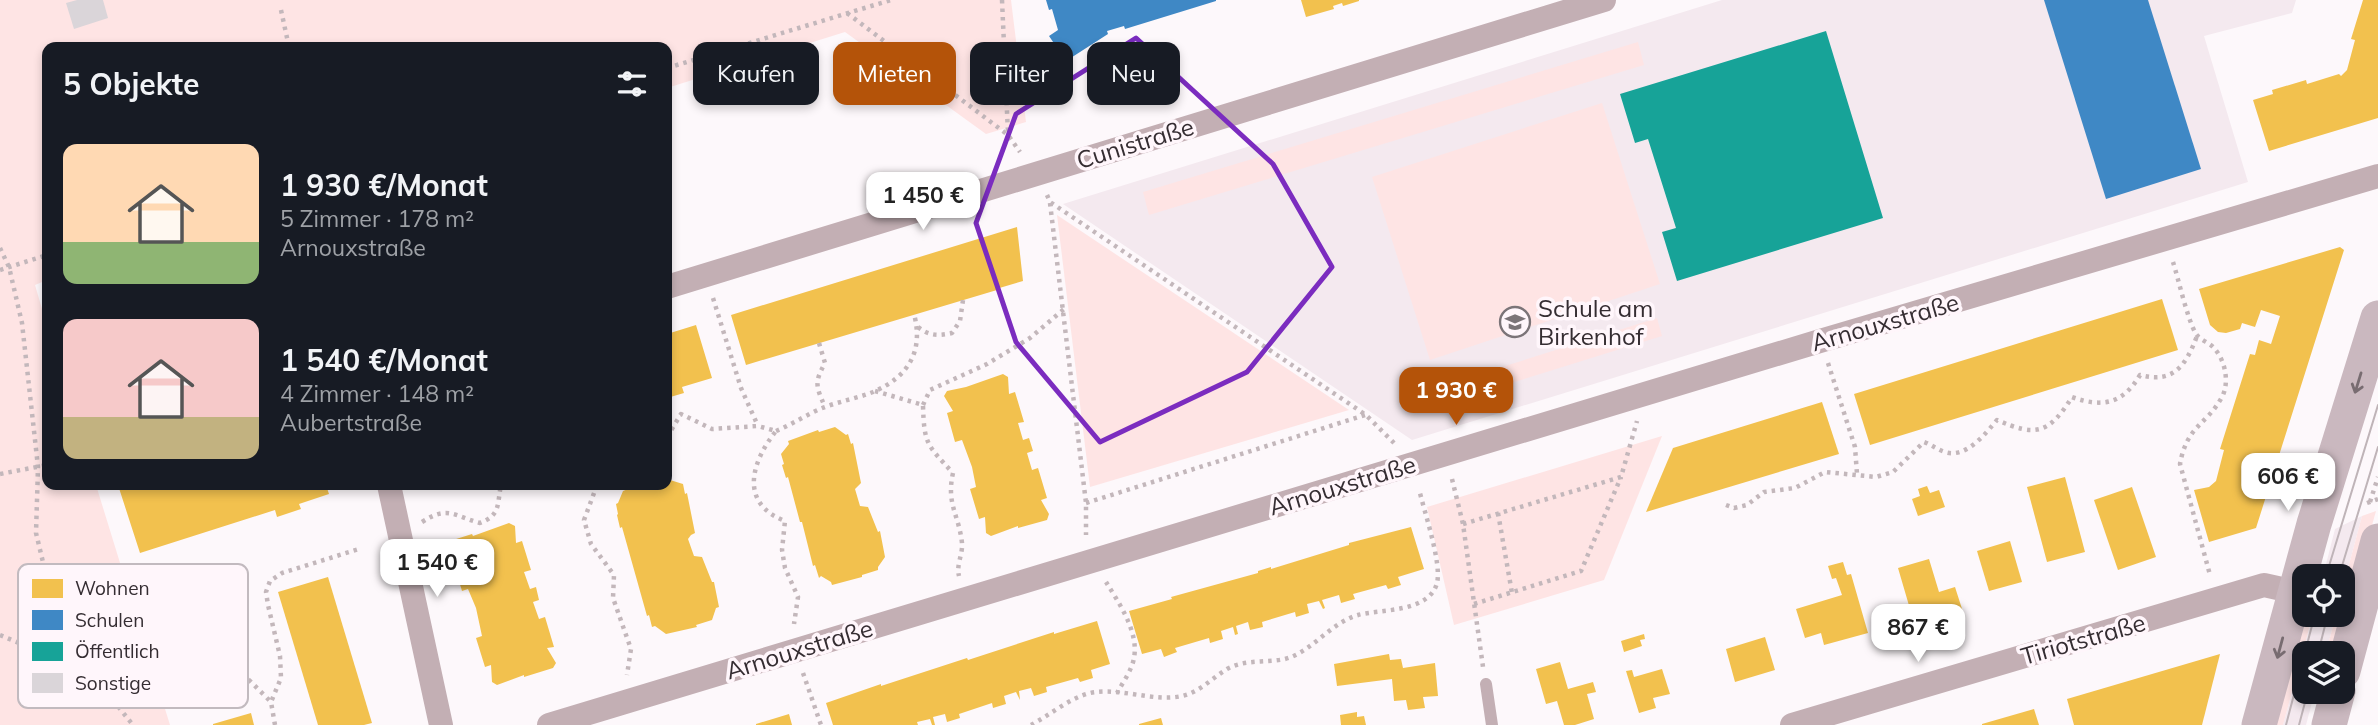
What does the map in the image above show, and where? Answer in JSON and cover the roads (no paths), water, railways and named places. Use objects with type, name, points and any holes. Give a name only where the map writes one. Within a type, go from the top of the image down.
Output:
[{"type":"main road","points":[[2303,564],[2378,317]]},
{"type":"main road","points":[[2351,641],[2378,541]]},
{"type":"main road","points":[[2259,725],[2292,603]]},
{"type":"main road","points":[[2329,725],[2335,704]]},
{"type":"street","name":"Cunistraße","points":[[672,285],[1604,0]]},
{"type":"street","name":"Arnouxstraße","points":[[549,725],[1820,341],[2378,176]]},
{"type":"street","points":[[390,490],[441,725]]},
{"type":"street","name":"Tiriotstraße","points":[[1792,725],[2264,585],[2292,591]]},
{"type":"lane","points":[[1486,684],[1492,725]]},
{"type":"tram line","points":[[2330,564],[2378,405]]},
{"type":"tram line","points":[[2343,564],[2378,447]]},
{"type":"tram line","points":[[2286,725],[2312,627]]},
{"type":"tram line","points":[[2321,641],[2325,627]]},
{"type":"tram line","points":[[2299,725],[2305,704]]},
{"type":"place","name":"Schule am Birkenhof","points":[[1515,322]]}]
